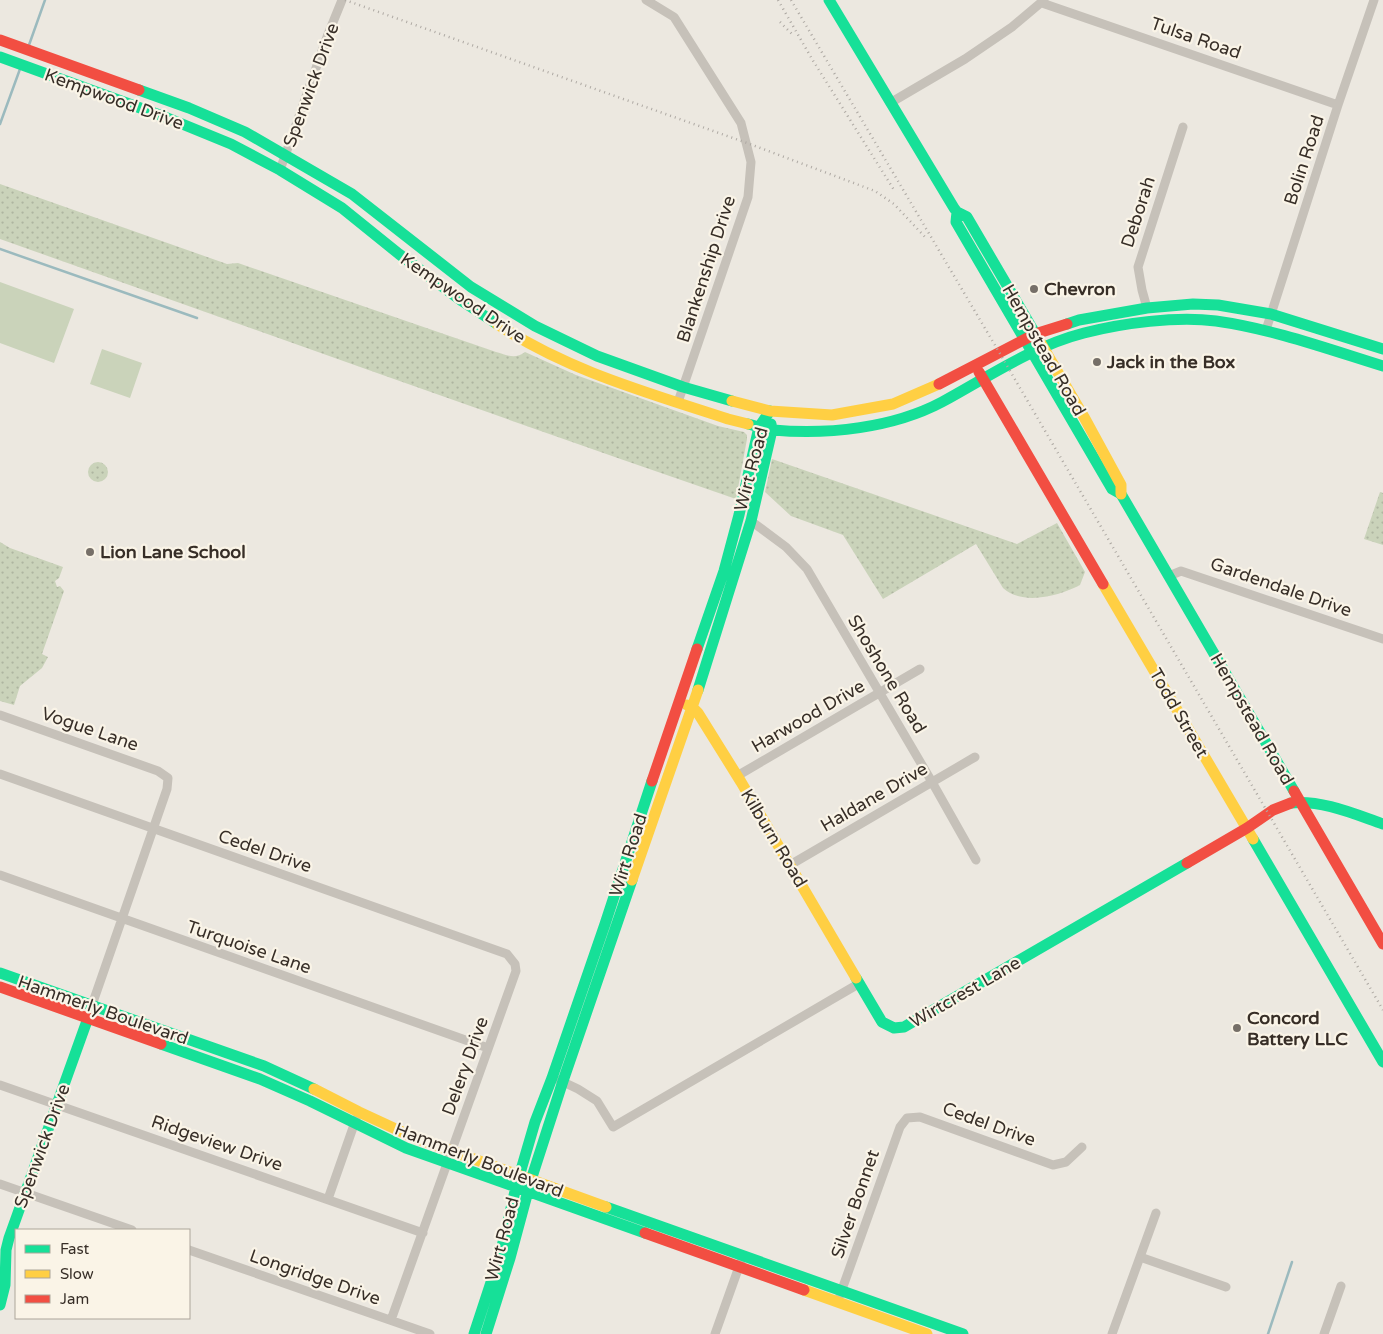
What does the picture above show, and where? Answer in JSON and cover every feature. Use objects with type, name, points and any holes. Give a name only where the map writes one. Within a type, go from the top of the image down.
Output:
[{"type":"main road","name":"Hempstead Road","points":[[829,0],[957,212],[956,222],[1030,336],[1112,489],[1121,494],[1383,944]]},
{"type":"main road","name":"Kempwood Drive","points":[[0,40],[189,108],[245,132],[286,154],[352,194],[471,287],[510,312],[597,356],[683,387],[770,411],[832,415],[893,404],[944,382],[1030,336],[1079,320],[1147,308],[1193,304],[1218,305],[1271,314],[1383,349]]},
{"type":"main road","name":"Kempwood Drive","points":[[0,57],[141,108],[231,144],[280,170],[342,208],[428,277],[503,328],[536,347],[590,372],[728,419],[772,430],[841,431],[905,418],[942,402],[983,378],[1038,350],[1084,334],[1146,322],[1214,321],[1266,330],[1383,366]]},
{"type":"main road","points":[[141,108],[146,92]]},
{"type":"main road","name":"Todd Street","points":[[975,364],[1383,1062]]},
{"type":"main road","points":[[881,406],[886,422]]},
{"type":"main road","name":"Wirt Road","points":[[486,1334],[510,1258],[558,1080],[649,790],[732,546],[759,427],[770,411]]},
{"type":"main road","name":"Wirt Road","points":[[474,1334],[500,1255],[517,1182],[535,1122],[558,1080],[692,707],[751,522],[772,430],[770,411]]},
{"type":"main road","points":[[680,702],[692,707]]},
{"type":"main road","name":"Kilburn Road","points":[[692,707],[698,713],[737,776],[860,983]]},
{"type":"main road","name":"Wirtcrest Lane","points":[[860,983],[882,1022],[890,1028],[901,1029],[1247,828],[1284,804],[1326,805],[1383,824]]},
{"type":"main road","name":"Hammerly Boulevard","points":[[0,973],[244,1060],[315,1089],[413,1137],[452,1151],[517,1182]]},
{"type":"main road","name":"Hammerly Boulevard","points":[[0,987],[240,1072],[310,1101],[406,1148],[448,1163],[530,1186],[840,1297],[949,1332],[963,1334]]},
{"type":"main road","points":[[43,1002],[68,1004],[84,1009],[92,1005]]},
{"type":"main road","points":[[88,1018],[94,1014],[99,1014],[112,1019],[133,1020]]},
{"type":"main road","name":"Spenwick Drive","points":[[0,1305],[5,1285],[6,1250],[88,1018]]},
{"type":"main road","points":[[240,1072],[244,1060]]},
{"type":"main road","name":"Hammerly Boulevard","points":[[840,1297],[927,1334]]},
{"type":"street","name":"Spenwick Drive","points":[[280,170],[342,0]]},
{"type":"street","name":"Blankenship Drive","points":[[646,0],[674,17],[741,123],[751,162],[748,197],[678,402]]},
{"type":"street","name":"Bolin Road","points":[[1266,330],[1338,104],[1374,0]]},
{"type":"street","points":[[890,103],[965,59],[1012,27],[1043,2]]},
{"type":"street","name":"Tulsa Road","points":[[1043,2],[1338,104]]},
{"type":"street","name":"Deborah","points":[[1147,308],[1138,267],[1183,126]]},
{"type":"street","name":"Shoshone Road","points":[[751,522],[786,547],[806,569],[880,692],[976,860]]},
{"type":"street","name":"Gardendale Drive","points":[[1168,576],[1181,571],[1383,639]]},
{"type":"street","name":"Harwood Drive","points":[[737,776],[920,669]]},
{"type":"street","name":"Vogue Lane","points":[[0,715],[150,768],[168,778],[167,789],[153,829]]},
{"type":"street","name":"Haldane Drive","points":[[790,865],[975,757]]},
{"type":"street","name":"Cedel Drive","points":[[0,774],[507,954],[515,964]]},
{"type":"street","points":[[92,1005],[153,829]]},
{"type":"street","name":"Turquoise Lane","points":[[0,875],[488,1048]]},
{"type":"street","name":"Delery Drive","points":[[392,1320],[516,971],[515,964]]},
{"type":"street","points":[[558,1080],[597,1101],[613,1127],[860,983]]},
{"type":"street","name":"Ridgeview Drive","points":[[0,1084],[423,1234]]},
{"type":"street","points":[[328,1199],[359,1112]]},
{"type":"street","name":"Cedel Drive","points":[[907,1118],[920,1117],[1054,1164],[1066,1162],[1082,1147]]},
{"type":"street","name":"Silver Bonnet","points":[[840,1297],[900,1127],[907,1118]]},
{"type":"street","points":[[0,1184],[129,1229]]},
{"type":"street","points":[[1112,1334],[1156,1213]]},
{"type":"street","name":"Longridge Drive","points":[[190,1250],[430,1334]]},
{"type":"street","points":[[1140,1257],[1226,1287]]},
{"type":"street","points":[[715,1334],[741,1262]]},
{"type":"street","points":[[1324,1334],[1341,1286]]},
{"type":"green space","points":[[0,184],[227,264],[238,263],[496,352],[518,356],[525,352],[576,375],[718,426],[744,432],[747,435],[747,439],[736,499],[0,239]]},
{"type":"green space","points":[[0,282],[74,309],[54,363],[0,343]]},
{"type":"green space","points":[[102,349],[142,363],[130,398],[90,384]]},
{"type":"green space","points":[[772,459],[1017,544],[1057,523],[1085,572],[1080,585],[1052,596],[1021,597],[1003,588],[976,544],[883,599],[843,535],[791,516],[765,492]]},
{"type":"green space","points":[[94,462],[102,462],[108,468],[108,476],[102,482],[94,482],[88,476],[88,468]]},
{"type":"green space","points":[[1380,492],[1383,493],[1383,545],[1364,539]]},
{"type":"green space","points":[[0,542],[10,548],[63,567],[59,578],[55,581],[57,587],[60,586],[64,591],[42,654],[48,657],[42,668],[20,686],[14,705],[0,701]]},
{"type":"waterway","points":[[29,45],[45,0]]},
{"type":"waterway","points":[[0,124],[20,69]]},
{"type":"waterway","points":[[0,249],[197,318]]},
{"type":"waterway","points":[[1268,1334],[1292,1262]]},
{"type":"railway","points":[[345,0],[747,143],[875,191],[894,204],[925,237]]},
{"type":"railway","points":[[778,0],[812,59],[894,190]]},
{"type":"railway","points":[[791,0],[1383,1010]]},
{"type":"railway","points":[[780,22],[794,36]]},
{"type":"traffic: fast","points":[[829,0],[954,208],[957,212],[967,217],[1036,335]]},
{"type":"traffic: fast","points":[[0,57],[165,117],[231,144],[280,170],[342,208],[399,254],[462,301],[497,324]]},
{"type":"traffic: fast","points":[[139,90],[189,108],[245,132],[352,194],[471,287],[535,326],[597,356],[683,387],[732,401]]},
{"type":"traffic: fast","points":[[957,212],[956,222],[1112,489],[1121,494],[1294,791]]},
{"type":"traffic: fast","points":[[1067,324],[1079,320],[1147,308],[1193,304],[1218,305],[1271,314],[1383,349]]},
{"type":"traffic: fast","points":[[748,424],[773,430],[794,431],[838,430],[881,424],[923,411],[1029,354],[1065,339],[1099,329],[1150,321],[1184,319],[1216,321],[1258,329],[1383,366]]},
{"type":"traffic: fast","points":[[697,649],[724,571],[759,427],[770,411]]},
{"type":"traffic: fast","points":[[698,690],[751,521],[772,430],[771,424]]},
{"type":"traffic: fast","points":[[474,1334],[500,1255],[516,1187],[535,1122],[605,924],[652,781]]},
{"type":"traffic: fast","points":[[1291,803],[1327,806],[1383,824]]},
{"type":"traffic: fast","points":[[1253,839],[1383,1062]]},
{"type":"traffic: fast","points":[[856,978],[882,1022],[894,1028],[904,1027],[1187,863]]},
{"type":"traffic: fast","points":[[486,1334],[510,1258],[531,1180],[632,880]]},
{"type":"traffic: fast","points":[[0,973],[264,1066],[314,1089]]},
{"type":"traffic: fast","points":[[0,1305],[5,1285],[6,1250],[9,1238],[88,1018]]},
{"type":"traffic: fast","points":[[161,1044],[260,1079],[406,1148],[645,1233]]},
{"type":"traffic: fast","points":[[606,1207],[963,1334]]},
{"type":"traffic: slow","points":[[497,324],[524,341],[580,368],[639,390],[748,424]]},
{"type":"traffic: slow","points":[[1036,335],[1121,485],[1121,494]]},
{"type":"traffic: slow","points":[[732,401],[770,411],[832,415],[893,404],[939,384]]},
{"type":"traffic: slow","points":[[1103,584],[1253,839]]},
{"type":"traffic: slow","points":[[632,880],[698,690]]},
{"type":"traffic: slow","points":[[687,705],[698,713],[741,782],[856,978]]},
{"type":"traffic: slow","points":[[314,1089],[413,1137],[606,1207]]},
{"type":"traffic: slow","points":[[804,1290],[927,1334]]},
{"type":"traffic: jam","points":[[0,40],[139,90]]},
{"type":"traffic: jam","points":[[939,384],[1035,334],[1067,324]]},
{"type":"traffic: jam","points":[[979,372],[1103,584]]},
{"type":"traffic: jam","points":[[652,781],[697,649]]},
{"type":"traffic: jam","points":[[1294,791],[1383,944]]},
{"type":"traffic: jam","points":[[1187,863],[1247,828],[1273,810],[1291,803]]},
{"type":"traffic: jam","points":[[0,987],[161,1044]]},
{"type":"traffic: jam","points":[[645,1233],[804,1290]]},
{"type":"place","name":"Chevron","points":[[1034,289]]},
{"type":"place","name":"Jack in the Box","points":[[1097,362]]},
{"type":"place","name":"Lion Lane School","points":[[90,552]]},
{"type":"place","name":"Concord Battery LLC","points":[[1237,1028]]}]
